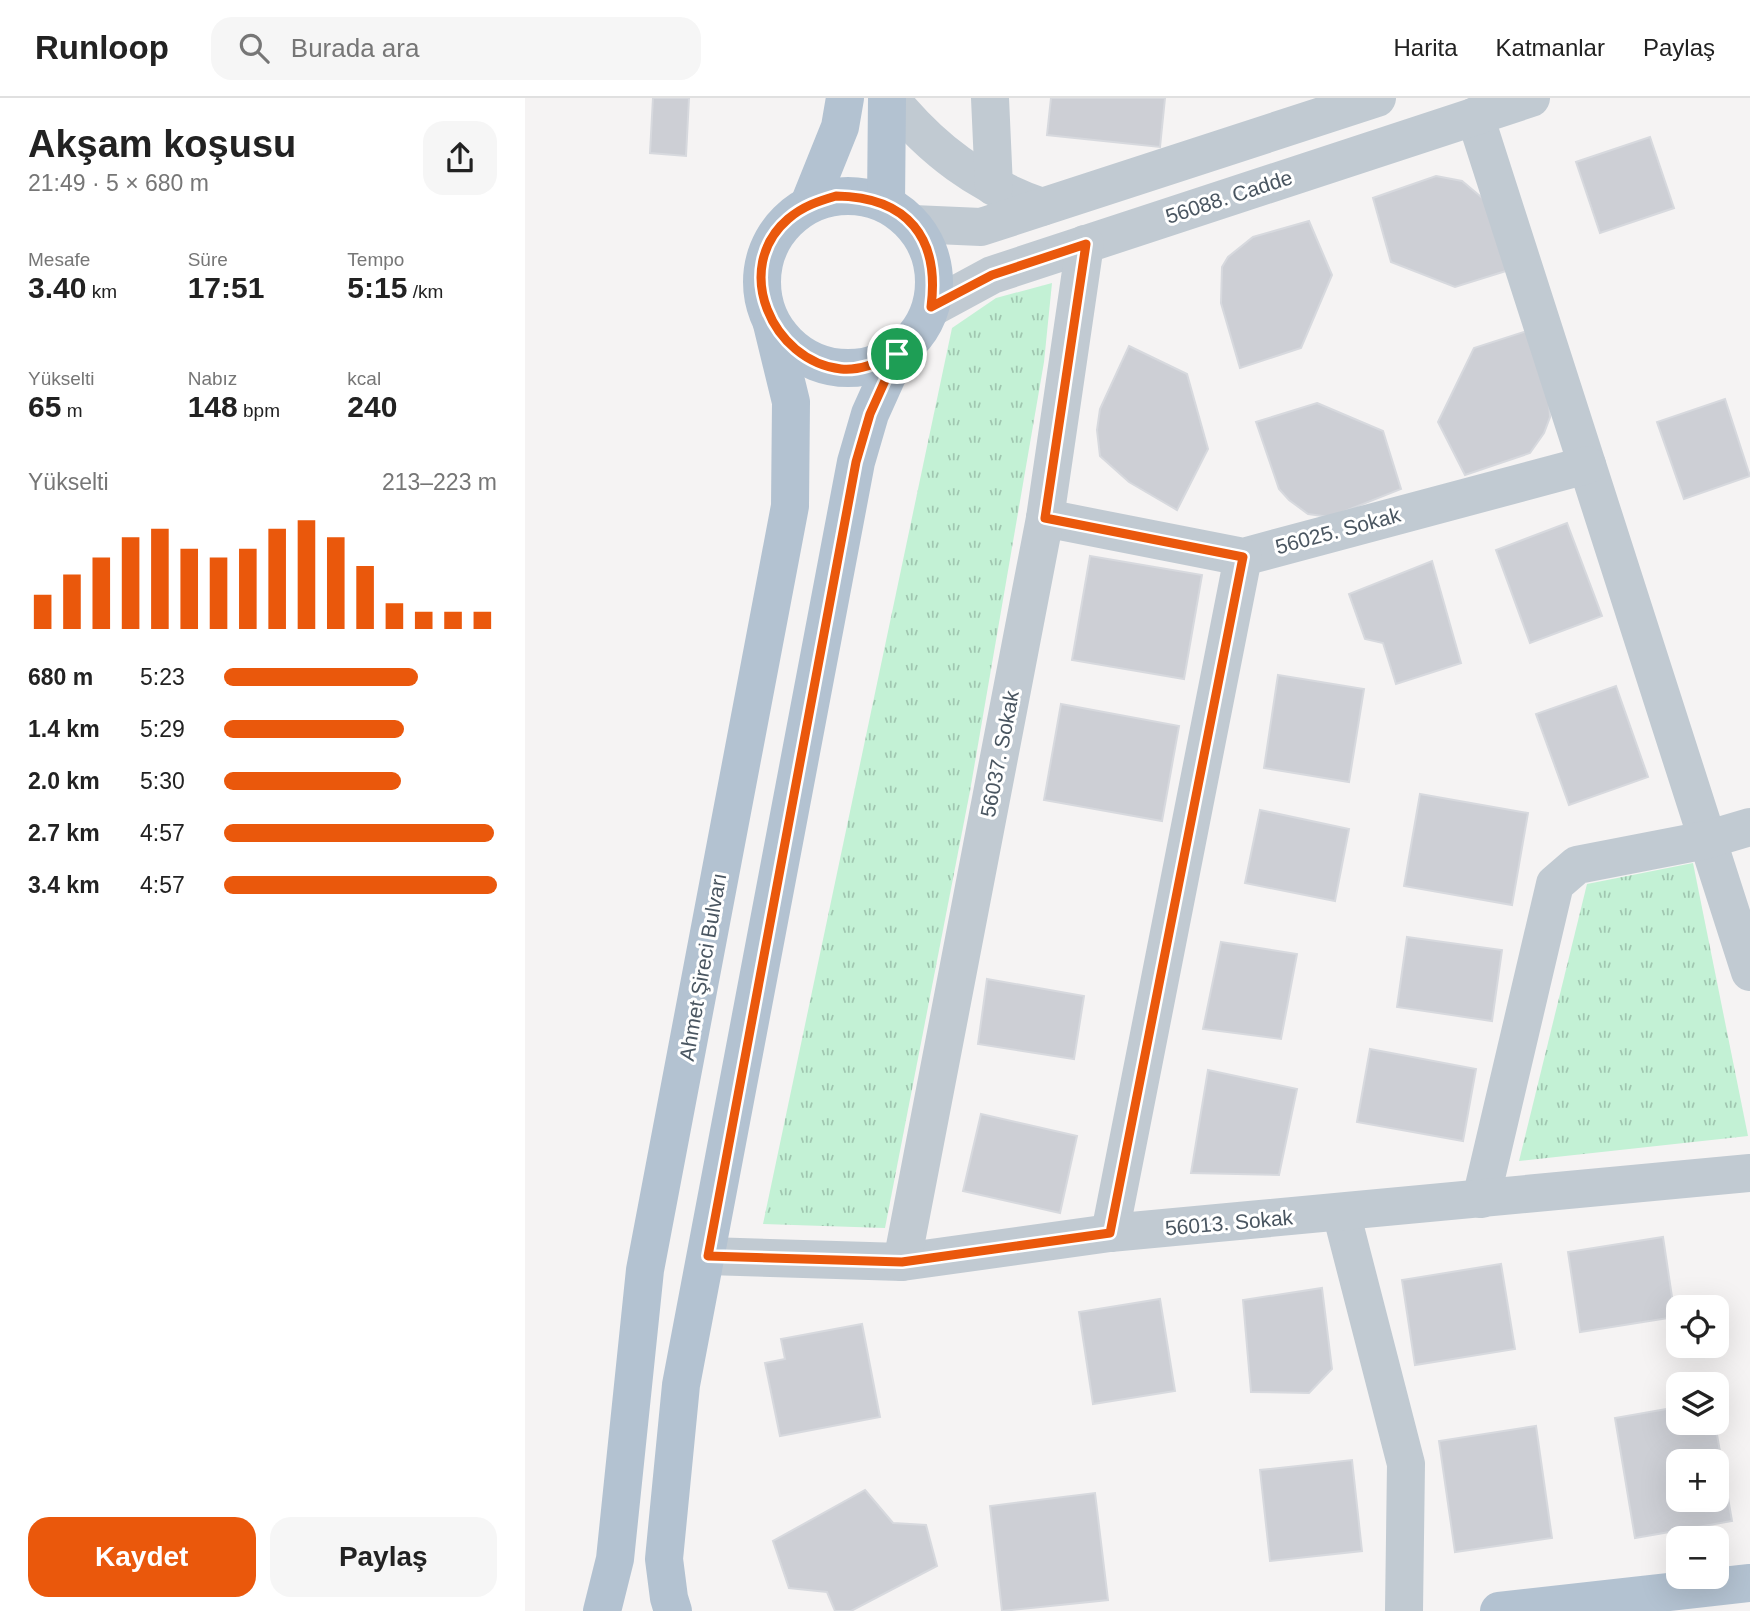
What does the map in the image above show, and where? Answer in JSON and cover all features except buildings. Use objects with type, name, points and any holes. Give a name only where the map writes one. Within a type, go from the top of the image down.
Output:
[{"type":"main road","points":[[809,204],[840,127],[845,98]]},
{"type":"main road","points":[[889,98],[900,214]]},
{"type":"main road","points":[[836,196],[865,196],[900,214],[929,250],[935,278],[931,307],[918,334],[897,354],[871,366],[842,369],[813,362],[790,346],[772,324],[762,298],[762,270],[770,243],[786,220],[809,204],[836,196]]},
{"type":"main road","name":"Ahmet Şireci Bulvarı","points":[[602,1611],[615,1559],[645,1270],[790,506],[791,402],[772,324]]},
{"type":"main road","points":[[673,1611],[669,1598],[665,1545],[681,1385],[708,1256],[856,462],[870,414],[897,354]]},
{"type":"main road","points":[[1499,1611],[1750,1583]]},
{"type":"street","points":[[889,98],[936,149],[994,187],[1042,207]]},
{"type":"street","points":[[990,98],[994,187]]},
{"type":"street","points":[[900,214],[981,227],[1377,98]]},
{"type":"street","name":"56088. Cadde","points":[[931,307],[992,275],[1531,98]]},
{"type":"street","points":[[1475,116],[1750,972]]},
{"type":"street","name":"56037. Sokak","points":[[902,1262],[1045,518],[1086,244]]},
{"type":"street","name":"56025. Sokak","points":[[1045,518],[1243,557],[1587,465]]},
{"type":"street","points":[[1110,1233],[1243,557]]},
{"type":"street","points":[[1481,1199],[1555,884],[1577,865],[1706,840],[1750,827]]},
{"type":"street","name":"56013. Sokak","points":[[708,1256],[902,1262],[1110,1233],[1750,1173]]},
{"type":"street","points":[[1341,1212],[1406,1464],[1405,1611]]},
{"type":"green space","points":[[1052,283],[1044,362],[970,791],[885,1228],[763,1224],[952,328],[996,298]]},
{"type":"green space","points":[[1693,863],[1748,1136],[1519,1161],[1587,884]]},
{"type":"route","points":[[836,196],[865,196],[891,206],[913,225],[929,250],[935,278],[931,307],[992,275],[1086,244],[1045,518],[1243,557],[1110,1233],[902,1262],[708,1256],[841,556],[856,462],[870,414],[897,354],[871,366],[842,369],[813,362],[790,346],[772,324],[762,298],[762,270],[770,243],[786,220],[809,204],[836,196]]}]
